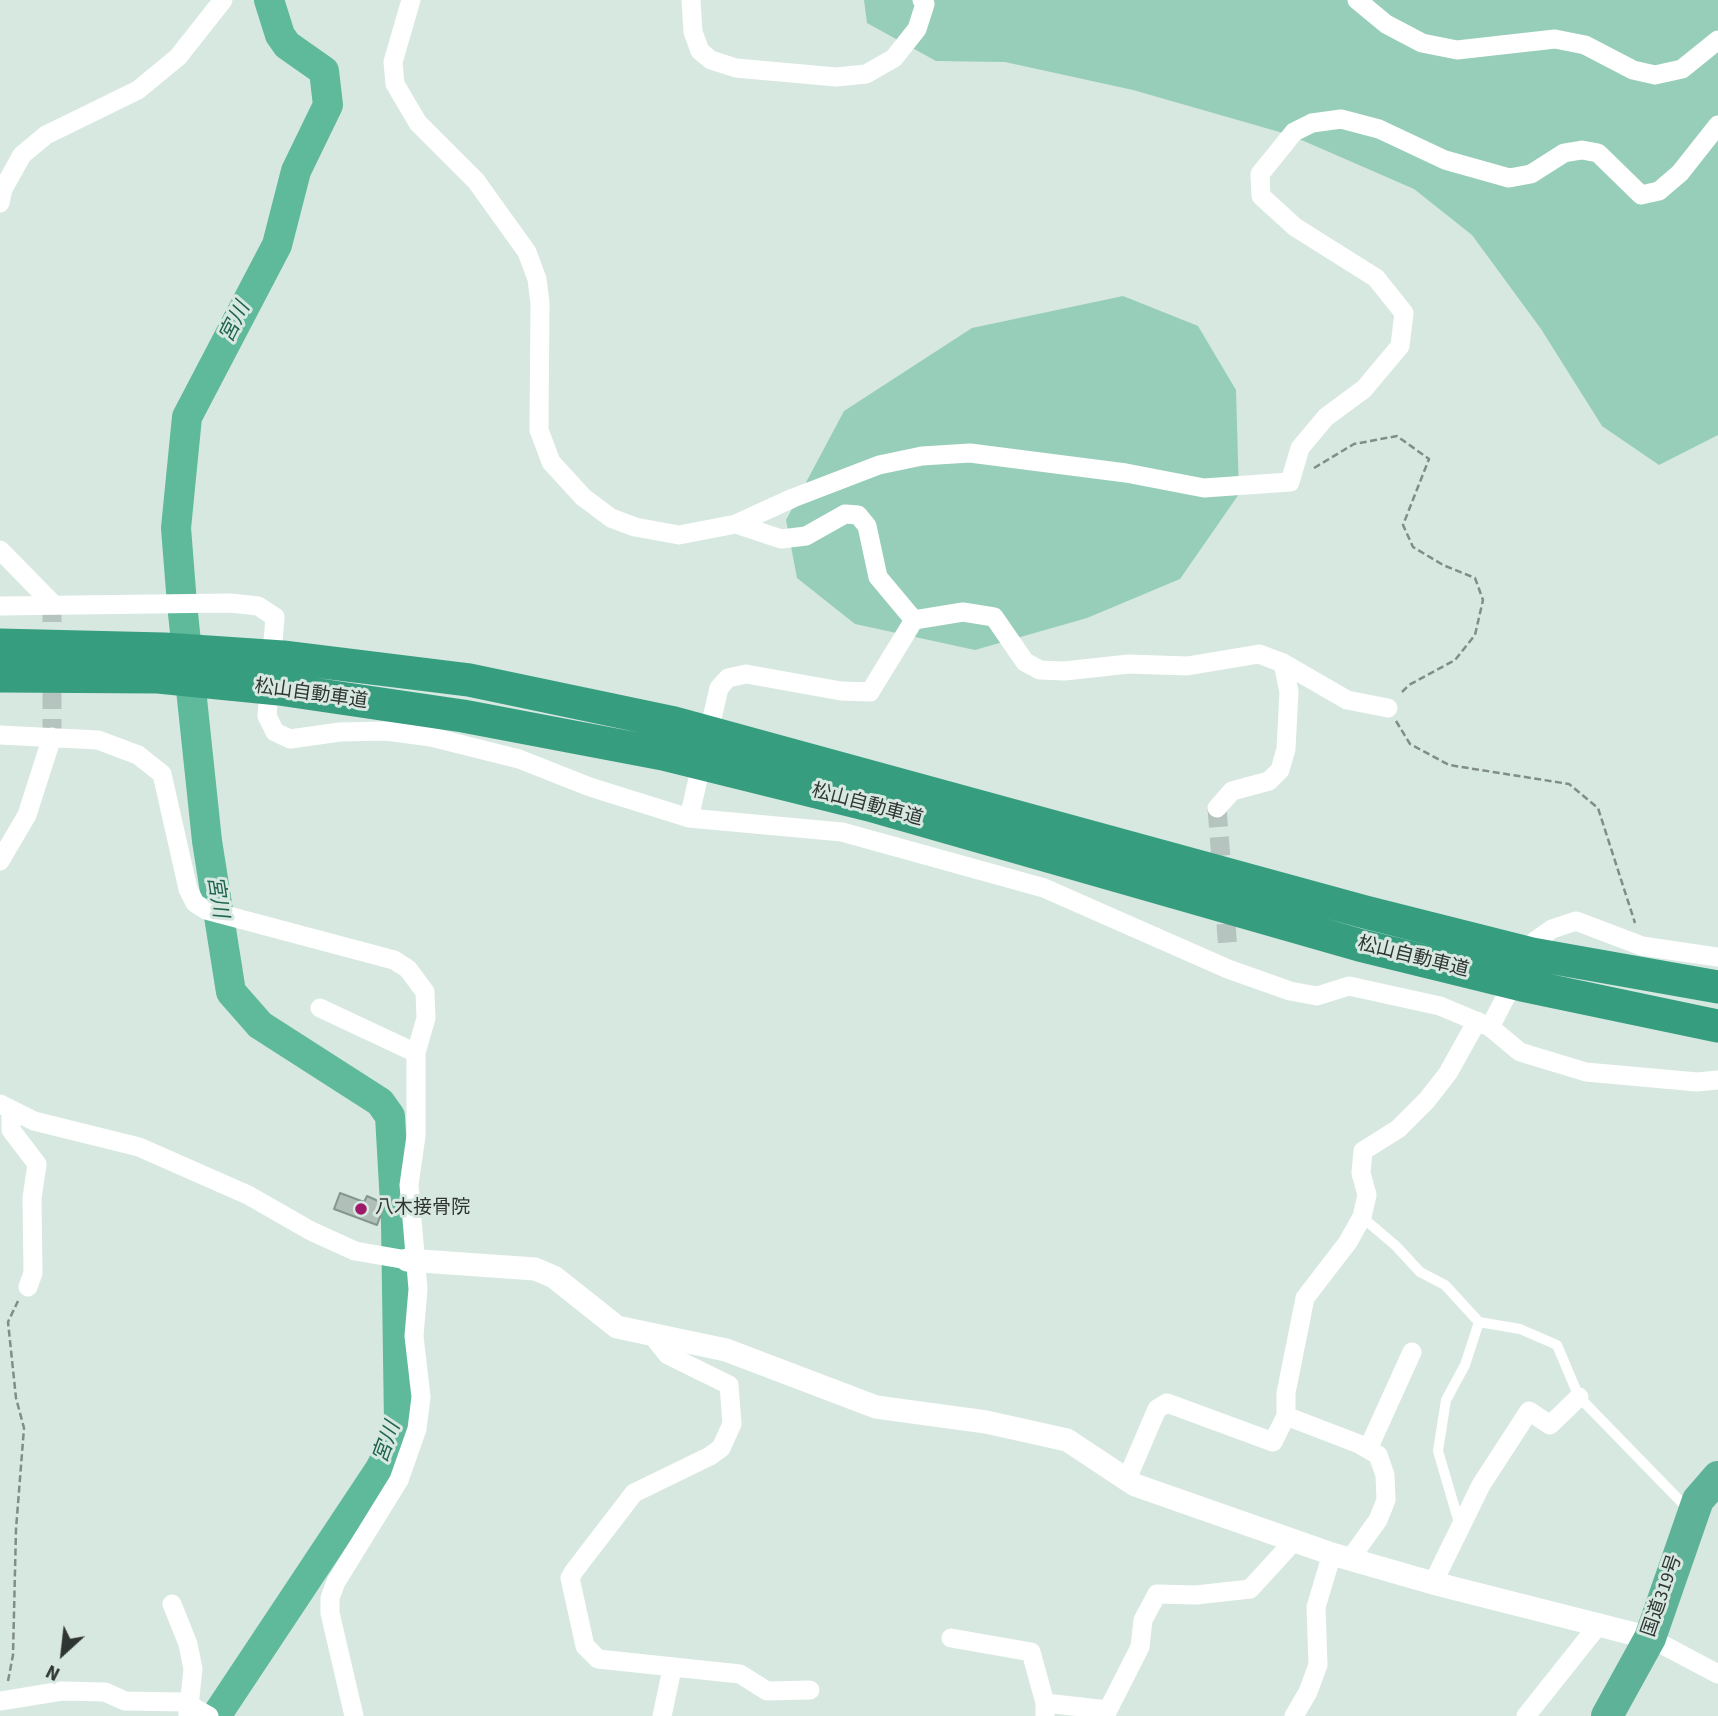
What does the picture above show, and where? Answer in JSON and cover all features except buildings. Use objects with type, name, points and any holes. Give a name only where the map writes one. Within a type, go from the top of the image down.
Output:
[{"type":"highway","name":"松山自動車道","points":[[0,645],[161,663],[279,689],[463,716],[663,754],[869,805],[1359,945],[1522,985],[1718,1026]]},
{"type":"highway","name":"松山自動車道","points":[[0,676],[161,663],[283,657],[469,680],[674,723],[1365,912],[1532,954],[1718,988]]},
{"type":"highway","name":"国道319号","points":[[1607,1716],[1650,1638],[1692,1513],[1704,1489],[1718,1477]]},
{"type":"street","points":[[0,203],[3,189],[22,155],[46,135],[138,90],[177,57],[223,0]]},
{"type":"street","points":[[411,0],[393,62],[395,84],[418,123],[476,181],[527,252],[537,279],[540,303],[539,430],[551,462],[583,498],[611,517],[635,527],[679,535],[736,524],[793,498],[867,470],[922,456],[970,453],[1126,473],[1203,488],[1290,482],[1300,448],[1326,417],[1364,389],[1400,346],[1404,313],[1376,278],[1295,227],[1261,196],[1260,174],[1294,132],[1312,123],[1341,119],[1379,129],[1445,160],[1509,178],[1531,174],[1564,153],[1582,150],[1598,153],[1641,195],[1660,191],[1680,173],[1718,125]]},
{"type":"street","points":[[691,0],[693,32],[700,51],[711,60],[736,68],[836,77],[866,74],[894,58],[917,29],[925,4],[922,0]]},
{"type":"street","points":[[1357,0],[1386,24],[1422,43],[1457,50],[1555,39],[1585,45],[1633,70],[1655,75],[1682,69],[1718,40]]},
{"type":"street","points":[[736,524],[781,539],[806,536],[845,514],[858,515],[867,526],[878,577],[914,620]]},
{"type":"street","points":[[0,550],[52,604]]},
{"type":"street","points":[[0,606],[230,603],[258,606],[275,617],[267,716],[275,732],[290,739],[386,731],[431,737],[519,759],[590,787],[691,811],[842,832],[1044,888],[1228,959],[1290,991],[1317,996],[1349,986],[1440,1006],[1484,1024],[1520,1052],[1586,1072],[1697,1082],[1718,1080]]},
{"type":"street","points":[[691,811],[719,688],[728,678],[746,674],[841,691],[870,692],[914,620],[963,612],[994,617],[1025,662],[1040,670],[1064,671],[1129,664],[1187,666],[1259,654],[1283,663],[1348,699],[1388,708]]},
{"type":"street","points":[[1217,808],[1232,791],[1269,781],[1280,770],[1286,749],[1289,692],[1283,663]]},
{"type":"street","points":[[0,735],[98,740],[138,755],[153,764],[162,774],[168,792],[188,889],[195,903],[206,910],[251,923],[394,960],[408,969],[425,992],[426,1018],[416,1053],[416,1136],[403,1259],[418,1289],[414,1336],[421,1397],[417,1429],[399,1480],[336,1582],[330,1598],[330,1614],[354,1716]]},
{"type":"street","points":[[0,861],[27,815],[52,737]]},
{"type":"street","points":[[1127,1479],[1157,1409],[1167,1404],[1273,1442],[1286,1416],[1286,1393],[1305,1298],[1348,1242],[1362,1217],[1367,1195],[1361,1173],[1363,1151],[1398,1129],[1427,1100],[1484,1024],[1535,941],[1552,929],[1576,921],[1642,946],[1718,957]]},
{"type":"street","points":[[320,1008],[416,1053]]},
{"type":"street","points":[[5,1107],[34,1121],[139,1147],[248,1195],[312,1231],[355,1251],[403,1259],[535,1269],[554,1277],[606,1321],[617,1327],[726,1350],[877,1406],[986,1422],[1067,1440],[1135,1485],[1341,1556],[1433,1583],[1600,1623],[1650,1638],[1718,1674]]},
{"type":"street","points":[[5,1107],[11,1130],[37,1164],[32,1198],[33,1273],[28,1287]]},
{"type":"street","points":[[651,1334],[668,1355],[729,1385],[732,1424],[728,1437],[710,1456],[634,1493],[570,1578],[585,1646],[598,1658],[672,1669],[694,1667],[740,1674],[767,1691],[810,1690]]},
{"type":"street","points":[[1368,1449],[1412,1352]]},
{"type":"street","points":[[1433,1583],[1481,1485],[1529,1411],[1550,1425],[1579,1397]]},
{"type":"street","points":[[1286,1416],[1378,1455],[1385,1475],[1386,1500],[1378,1520],[1341,1556],[1317,1607],[1318,1665],[1308,1692],[1294,1716]]},
{"type":"street","points":[[951,1638],[1031,1652],[1045,1710],[1108,1710],[1139,1647],[1143,1620],[1157,1594],[1196,1595],[1250,1590],[1294,1541]]},
{"type":"street","points":[[172,1604],[188,1644],[193,1669],[190,1711]]},
{"type":"street","points":[[1526,1716],[1600,1623]]},
{"type":"street","points":[[662,1716],[672,1669]]},
{"type":"street","points":[[3,1706],[62,1691],[105,1692],[125,1702],[184,1702],[190,1711],[209,1716]]},
{"type":"lane","points":[[1362,1217],[1396,1246],[1420,1272],[1445,1285],[1479,1322],[1520,1329],[1558,1345],[1579,1397],[1692,1513]]},
{"type":"lane","points":[[1460,1527],[1438,1451],[1446,1400],[1465,1366],[1479,1322]]},
{"type":"path","points":[[1290,482],[1354,443],[1397,436],[1429,459],[1403,525],[1413,547],[1443,565],[1475,578],[1483,600],[1475,635],[1455,660],[1409,685],[1388,708],[1410,744],[1449,765],[1569,784],[1598,808],[1642,946]]},
{"type":"path","points":[[3,1706],[13,1655],[16,1529],[24,1428],[16,1398],[8,1322],[11,1310],[28,1287]]},
{"type":"green space","points":[[864,0],[1718,0],[1718,435],[1659,465],[1602,426],[1541,329],[1472,235],[1414,189],[1290,135],[1133,90],[1005,62],[936,61],[867,23]]},
{"type":"green space","points":[[1123,296],[1198,326],[1236,390],[1239,494],[1180,579],[1087,618],[975,650],[855,624],[797,578],[786,520],[844,411],[972,328]]},
{"type":"waterway","name":"宮川","points":[[216,1716],[380,1469],[392,1446],[399,1423],[396,1221],[390,1116],[380,1102],[260,1025],[231,992],[207,841],[182,604],[176,528],[187,417],[277,245],[296,171],[328,105],[324,71],[287,45],[280,35],[269,0]]},
{"type":"tunnel","points":[[52,603],[52,737]]},
{"type":"tunnel","points":[[1217,808],[1228,950]]},
{"type":"place","name":"八木接骨院","points":[[361,1209]]}]
